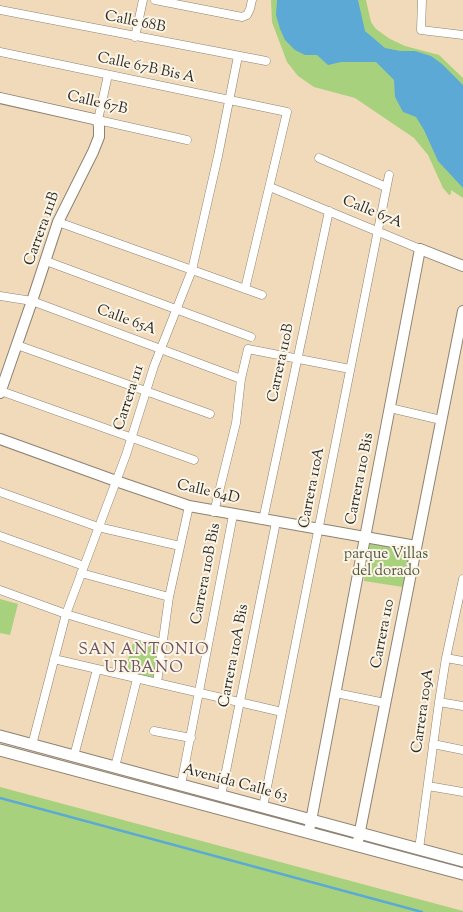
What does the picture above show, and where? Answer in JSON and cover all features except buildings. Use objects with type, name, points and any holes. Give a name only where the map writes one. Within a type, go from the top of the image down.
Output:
[{"type":"main road","name":"Avenida Calle 63","points":[[0,736],[463,861]]},
{"type":"main road","name":"Avenida Calle 63","points":[[0,750],[463,874]]},
{"type":"street","points":[[135,37],[143,0]]},
{"type":"street","points":[[155,0],[242,17],[250,9],[252,0]]},
{"type":"street","points":[[422,0],[421,30],[463,35]]},
{"type":"street","name":"Calle 68B","points":[[0,10],[266,61]]},
{"type":"street","name":"Calle 67B Bis A","points":[[0,52],[287,112],[270,187]]},
{"type":"street","name":"Carrera 111","points":[[32,745],[66,614],[116,481],[161,349],[192,270],[238,56]]},
{"type":"street","name":"Carrera 111B","points":[[0,392],[58,222],[93,152],[98,138],[98,120],[108,75]]},
{"type":"street","name":"Calle 67B","points":[[0,98],[187,140]]},
{"type":"street","points":[[319,158],[386,187]]},
{"type":"street","name":"Carrera 110A","points":[[263,807],[389,175]]},
{"type":"street","points":[[245,289],[270,187]]},
{"type":"street","name":"Calle 67A","points":[[270,187],[463,266]]},
{"type":"street","name":"Carrera 110B","points":[[262,520],[329,211]]},
{"type":"street","points":[[58,222],[262,295]]},
{"type":"street","name":"Carrera 110 Bis","points":[[309,833],[420,249]]},
{"type":"street","points":[[46,261],[251,337]]},
{"type":"street","name":"Calle 65A","points":[[0,296],[32,301],[241,379]]},
{"type":"street","name":"Carrera 110","points":[[357,846],[463,311]]},
{"type":"street","points":[[17,345],[210,414]]},
{"type":"street","points":[[214,512],[236,423],[241,379],[248,349],[350,369]]},
{"type":"street","points":[[0,392],[194,460]]},
{"type":"street","points":[[390,408],[441,420]]},
{"type":"street","name":"Calle 64D","points":[[0,438],[189,506],[214,512],[416,546]]},
{"type":"street","points":[[0,492],[98,527],[180,546]]},
{"type":"street","points":[[157,683],[169,598],[189,506]]},
{"type":"street","name":"Carrera 110B Bis","points":[[181,785],[233,515]]},
{"type":"street","name":"Carrera 110A Bis","points":[[222,796],[276,522]]},
{"type":"street","points":[[0,536],[83,569],[169,598]]},
{"type":"street","name":"Carrera 109A","points":[[419,849],[446,658],[460,615],[463,578]]},
{"type":"street","points":[[0,590],[66,614],[162,643]]},
{"type":"street","points":[[446,658],[463,661]]},
{"type":"street","points":[[54,659],[282,712]]},
{"type":"street","points":[[74,756],[97,669]]},
{"type":"street","points":[[115,767],[137,679]]},
{"type":"street","points":[[336,693],[385,703]]},
{"type":"street","points":[[439,702],[463,706]]},
{"type":"street","points":[[154,731],[191,738]]},
{"type":"street","points":[[433,744],[463,750]]},
{"type":"street","points":[[428,786],[463,792]]},
{"type":"green space","points":[[271,0],[366,0],[371,22],[376,29],[390,39],[405,46],[439,55],[463,78],[463,198],[451,190],[449,195],[443,188],[428,155],[414,138],[355,98],[314,87],[298,76],[287,62],[272,22]]},
{"type":"green space","name":"parque Villas del dorado","points":[[370,540],[410,547],[403,587],[364,581]]},
{"type":"green space","points":[[0,599],[18,604],[10,635],[0,633]]},
{"type":"green space","points":[[134,640],[159,646],[153,680],[124,673]]},
{"type":"green space","points":[[0,787],[463,911],[463,912],[0,912]]},
{"type":"water","points":[[277,0],[358,0],[365,31],[385,48],[415,51],[431,56],[463,85],[463,188],[438,161],[416,117],[403,112],[395,97],[394,80],[376,62],[341,62],[328,65],[317,55],[305,55],[295,50],[285,40],[280,29],[276,15]]},
{"type":"waterway","points":[[0,798],[422,912]]},
{"type":"district","name":"SAN ANTONIO URBANO","points":[[144,660]]}]
